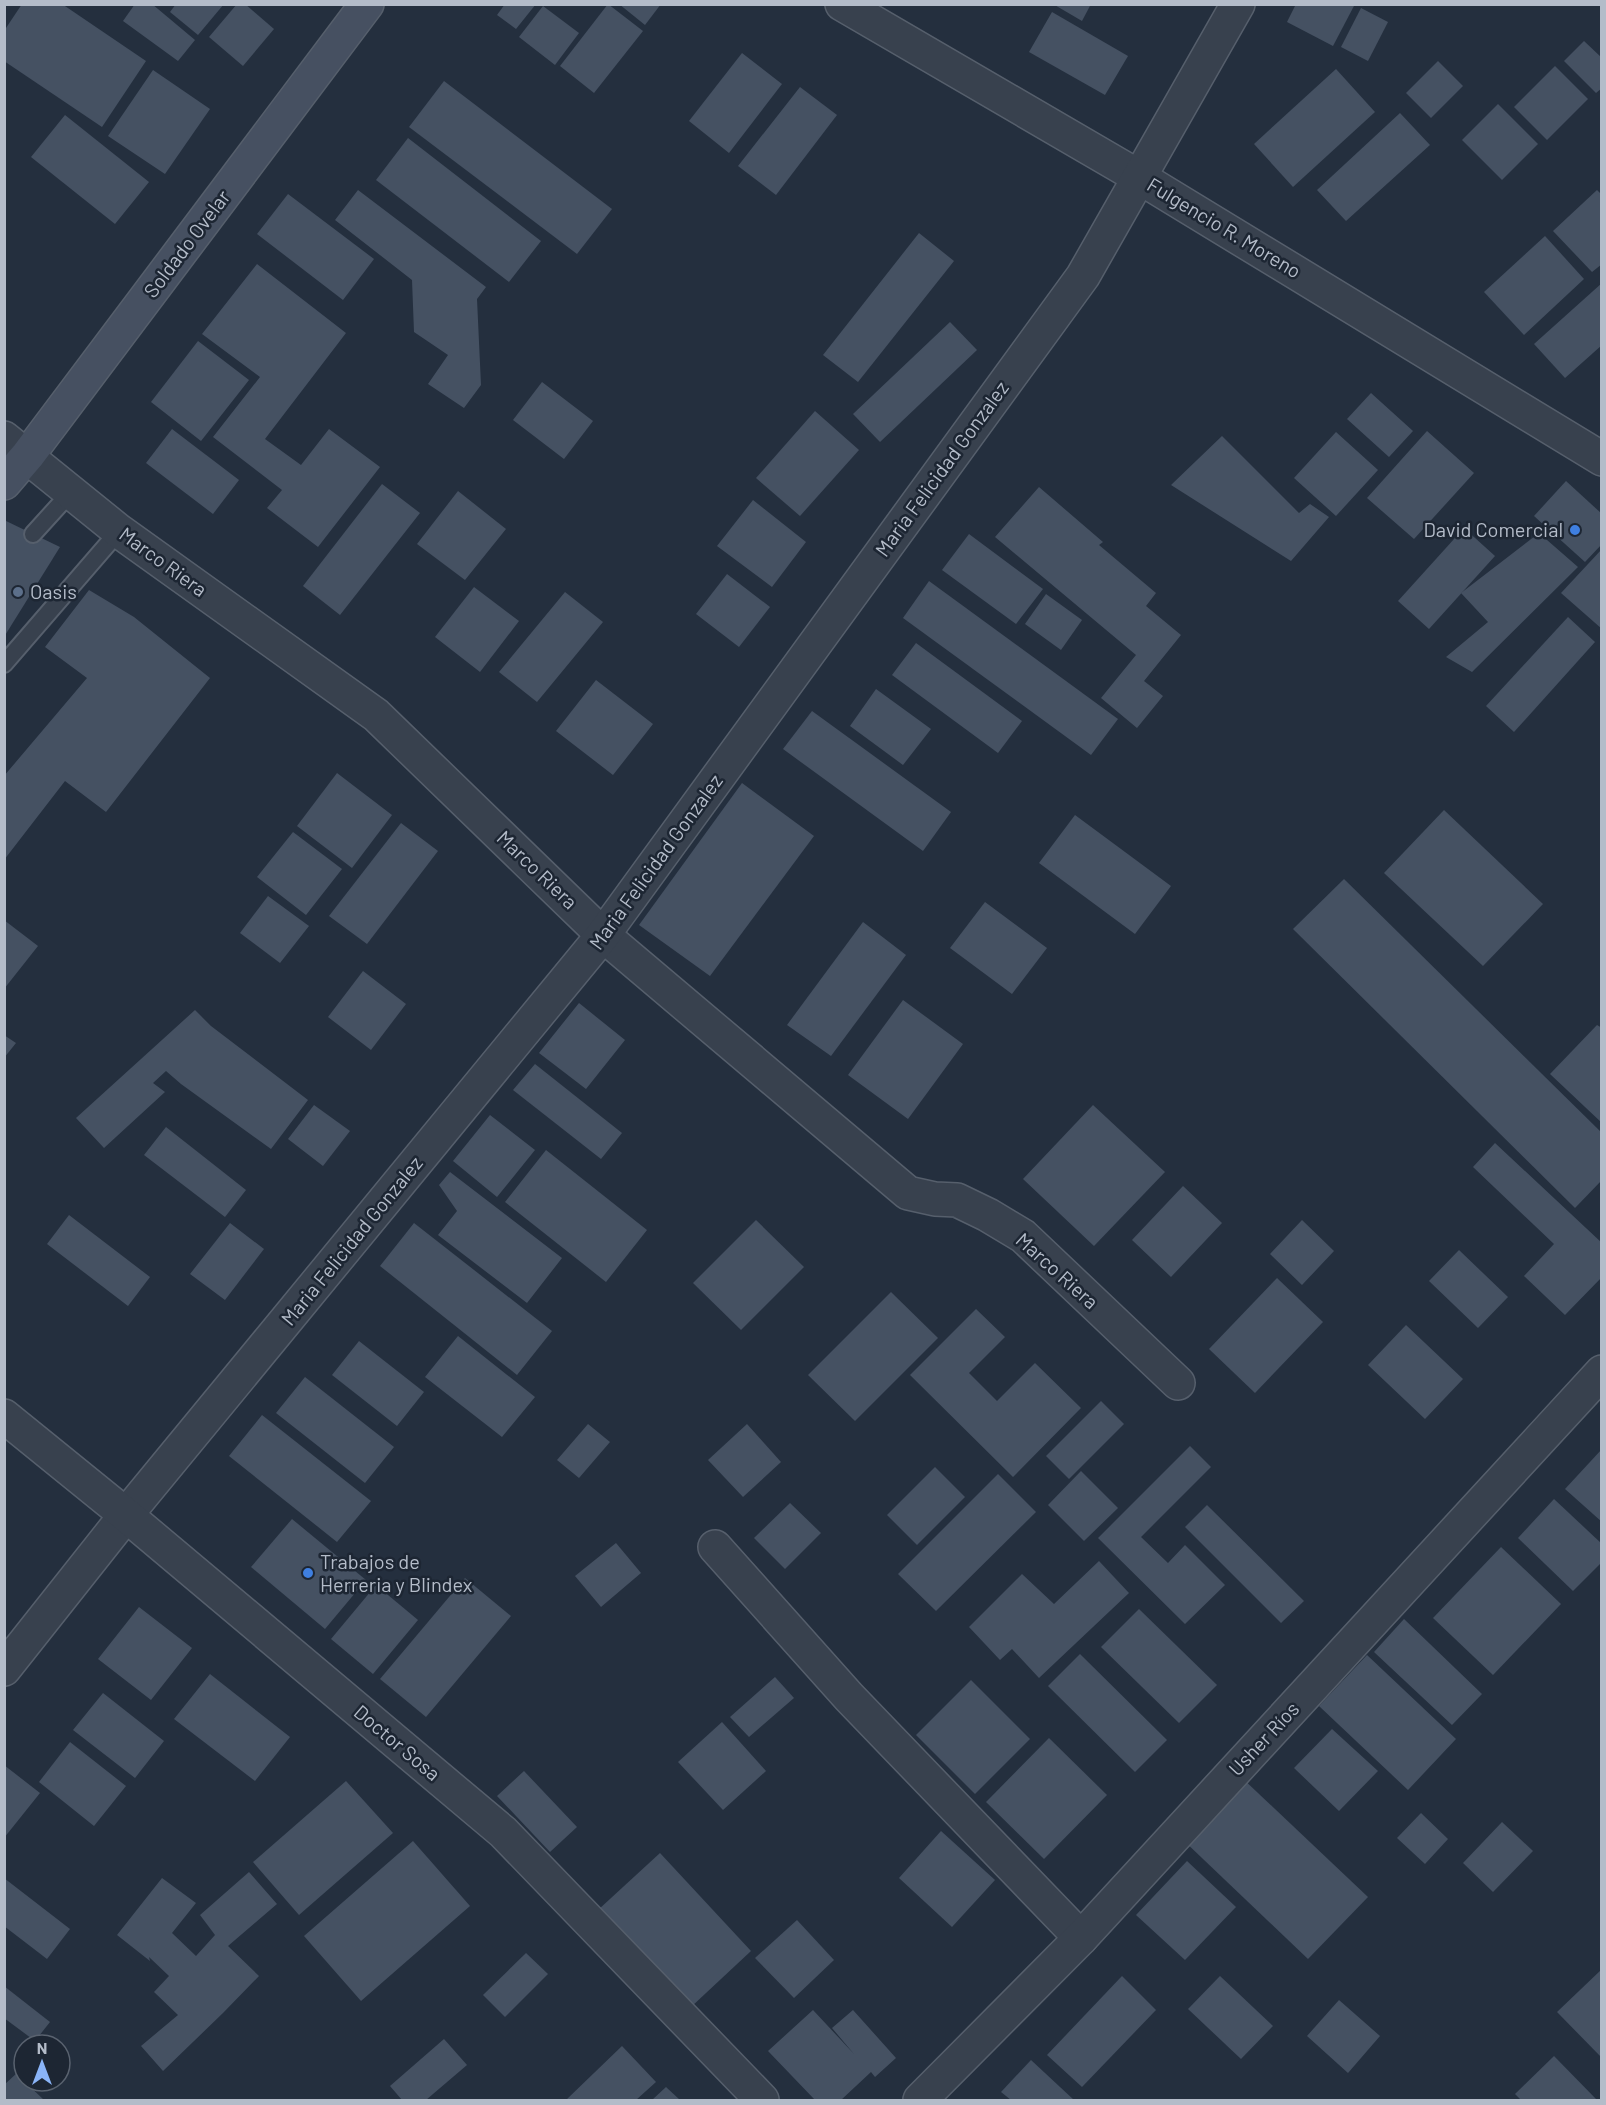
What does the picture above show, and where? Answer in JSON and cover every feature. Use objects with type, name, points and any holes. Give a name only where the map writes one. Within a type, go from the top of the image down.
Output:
[{"type":"main road","name":"Soldado Ovelar","points":[[4,483],[16,447],[367,4]]},
{"type":"street","name":"Fulgencio R. Moreno","points":[[842,4],[1139,177],[1602,459]]},
{"type":"street","name":"Maria Felicidad Gonzalez","points":[[4,1669],[126,1515],[603,935],[1083,276],[1238,4]]},
{"type":"street","name":"Marco Riera","points":[[16,447],[119,531],[376,715],[603,935],[908,1193],[935,1199],[957,1200],[1023,1236],[1178,1383]]},
{"type":"street","name":"Usher Ríos","points":[[920,2100],[1081,1938],[1602,1372]]},
{"type":"street","name":"Doctor Sosa","points":[[4,1416],[126,1515],[503,1832],[762,2100]]},
{"type":"street","points":[[715,1547],[849,1697],[1081,1938]]},
{"type":"lane","points":[[33,534],[72,491]]},
{"type":"lane","points":[[4,664],[119,531]]},
{"type":"building","points":[[22,4],[62,4],[146,61],[102,127],[4,61],[4,31]]},
{"type":"building","points":[[135,4],[152,4],[195,40],[178,61],[123,21]]},
{"type":"building","points":[[176,4],[224,4],[198,35],[170,12]]},
{"type":"building","points":[[237,4],[245,4],[274,29],[243,66],[209,37]]},
{"type":"building","points":[[505,4],[536,4],[516,29],[497,15]]},
{"type":"building","points":[[608,4],[643,31],[594,93],[560,66]]},
{"type":"building","points":[[619,4],[661,4],[645,25]]},
{"type":"building","points":[[1053,4],[1091,4],[1082,21]]},
{"type":"building","points":[[1296,4],[1355,4],[1333,46],[1287,22]]},
{"type":"building","points":[[543,6],[579,33],[555,65],[519,37]]},
{"type":"building","points":[[1361,8],[1388,22],[1368,61],[1341,47]]},
{"type":"building","points":[[1052,12],[1128,56],[1105,95],[1029,52]]},
{"type":"building","points":[[1584,41],[1602,58],[1602,88],[1596,93],[1564,61]]},
{"type":"building","points":[[742,53],[782,84],[729,153],[689,121]]},
{"type":"building","points":[[1438,61],[1463,86],[1431,118],[1406,93]]},
{"type":"building","points":[[1555,66],[1588,99],[1547,140],[1514,107]]},
{"type":"building","points":[[1336,69],[1375,112],[1293,187],[1254,144]]},
{"type":"building","points":[[153,70],[210,109],[165,174],[108,136]]},
{"type":"building","points":[[444,81],[612,209],[577,254],[409,127]]},
{"type":"building","points":[[800,87],[837,115],[776,195],[738,166]]},
{"type":"building","points":[[1498,104],[1538,144],[1502,180],[1462,140]]},
{"type":"building","points":[[1400,113],[1430,145],[1346,221],[1317,190]]},
{"type":"building","points":[[65,115],[149,182],[115,224],[31,157]]},
{"type":"building","points":[[408,138],[541,241],[509,282],[376,180]]},
{"type":"building","points":[[358,190],[486,287],[477,299],[481,385],[464,408],[428,384],[448,355],[414,332],[412,280],[335,220]]},
{"type":"building","points":[[1597,190],[1602,195],[1602,264],[1592,272],[1553,231]]},
{"type":"building","points":[[288,194],[374,259],[343,300],[257,234]]},
{"type":"building","points":[[919,233],[954,261],[858,382],[823,355]]},
{"type":"building","points":[[1545,236],[1584,279],[1524,335],[1484,292]]},
{"type":"building","points":[[257,264],[346,333],[265,439],[301,465],[329,429],[380,467],[318,547],[267,508],[282,490],[213,437],[260,377],[202,334]]},
{"type":"building","points":[[1602,283],[1602,345],[1565,378],[1534,344]]},
{"type":"building","points":[[950,322],[977,350],[880,442],[853,414]]},
{"type":"building","points":[[198,341],[249,380],[201,441],[151,402]]},
{"type":"building","points":[[542,382],[593,421],[564,459],[513,420]]},
{"type":"building","points":[[1371,393],[1413,431],[1389,457],[1347,419]]},
{"type":"building","points":[[815,411],[859,450],[800,516],[756,478]]},
{"type":"building","points":[[172,429],[239,480],[213,514],[146,463]]},
{"type":"building","points":[[1427,431],[1474,473],[1414,539],[1367,498]]},
{"type":"building","points":[[1336,432],[1378,470],[1336,516],[1294,478]]},
{"type":"building","points":[[1222,436],[1299,513],[1310,504],[1329,517],[1291,561],[1171,485]]},
{"type":"building","name":"David Comercial","points":[[1566,481],[1602,514],[1602,544],[1585,562],[1534,516]]},
{"type":"building","points":[[382,484],[420,513],[340,615],[303,586]]},
{"type":"building","points":[[1039,487],[1103,542],[1099,545],[1156,593],[1146,606],[1181,635],[1144,681],[1163,696],[1137,728],[1101,698],[1136,655],[995,537]]},
{"type":"building","points":[[458,491],[506,529],[465,580],[417,544]]},
{"type":"building","points":[[753,500],[806,542],[772,587],[717,546]]},
{"type":"building","name":"Oasis","points":[[4,520],[60,547],[4,637]]},
{"type":"building","points":[[1464,528],[1495,556],[1429,629],[1398,601]]},
{"type":"building","points":[[1539,533],[1578,567],[1472,672],[1446,657],[1488,622],[1461,593]]},
{"type":"building","points":[[969,534],[1043,589],[1016,624],[942,570]]},
{"type":"building","points":[[1602,549],[1602,629],[1561,593]]},
{"type":"building","points":[[727,574],[770,607],[739,647],[696,614]]},
{"type":"building","points":[[929,581],[1118,719],[1091,755],[903,618]]},
{"type":"building","points":[[474,587],[519,621],[480,672],[435,637]]},
{"type":"building","points":[[89,590],[134,617],[210,678],[106,812],[65,781],[4,860],[4,776],[87,678],[45,647]]},
{"type":"building","points":[[565,592],[603,622],[537,702],[499,672]]},
{"type":"building","points":[[1046,594],[1082,620],[1061,650],[1025,624]]},
{"type":"building","points":[[1568,617],[1595,642],[1514,732],[1486,706]]},
{"type":"building","points":[[916,643],[1022,721],[998,753],[892,675]]},
{"type":"building","points":[[596,680],[653,724],[613,775],[556,731]]},
{"type":"building","points":[[876,689],[931,729],[903,765],[850,726]]},
{"type":"building","points":[[812,711],[951,812],[923,851],[783,749]]},
{"type":"building","points":[[337,773],[392,815],[352,868],[297,826]]},
{"type":"building","points":[[742,783],[814,836],[710,976],[639,925]]},
{"type":"building","points":[[1444,810],[1543,904],[1483,966],[1384,873]]},
{"type":"building","points":[[1075,815],[1171,886],[1135,934],[1039,863]]},
{"type":"building","points":[[401,823],[438,851],[367,944],[329,916]]},
{"type":"building","points":[[293,832],[342,869],[306,915],[257,877]]},
{"type":"building","points":[[1344,879],[1602,1133],[1602,1180],[1575,1208],[1293,929]]},
{"type":"building","points":[[268,896],[309,926],[280,963],[240,933]]},
{"type":"building","points":[[985,902],[1047,948],[1012,994],[950,948]]},
{"type":"building","points":[[4,920],[38,946],[4,989]]},
{"type":"building","points":[[863,922],[906,955],[831,1056],[787,1025]]},
{"type":"building","points":[[363,971],[406,1004],[371,1050],[328,1017]]},
{"type":"building","points":[[903,1000],[963,1044],[908,1119],[848,1075]]},
{"type":"building","points":[[579,1003],[625,1040],[586,1089],[539,1053]]},
{"type":"building","points":[[195,1010],[211,1026],[308,1100],[271,1149],[166,1071],[153,1083],[165,1092],[104,1148],[76,1118]]},
{"type":"building","points":[[1597,1025],[1602,1028],[1602,1123],[1550,1074]]},
{"type":"building","points":[[4,1035],[16,1043],[4,1058]]},
{"type":"building","points":[[535,1064],[622,1133],[601,1159],[513,1090]]},
{"type":"building","points":[[314,1105],[350,1131],[323,1166],[288,1139]]},
{"type":"building","points":[[1093,1105],[1165,1172],[1094,1246],[1023,1179]]},
{"type":"building","points":[[490,1115],[535,1150],[497,1197],[453,1161]]},
{"type":"building","points":[[166,1127],[246,1190],[225,1217],[144,1155]]},
{"type":"building","points":[[1495,1143],[1602,1243],[1602,1277],[1565,1315],[1524,1276],[1554,1244],[1473,1167]]},
{"type":"building","points":[[546,1150],[647,1230],[606,1282],[505,1202]]},
{"type":"building","points":[[450,1172],[562,1258],[527,1303],[438,1235],[457,1211],[439,1185]]},
{"type":"building","points":[[1183,1186],[1222,1223],[1171,1277],[1132,1240]]},
{"type":"building","points":[[69,1215],[150,1277],[128,1306],[47,1244]]},
{"type":"building","points":[[756,1220],[804,1267],[741,1330],[693,1283]]},
{"type":"building","points":[[1302,1220],[1334,1251],[1302,1285],[1270,1254]]},
{"type":"building","points":[[230,1223],[264,1249],[225,1300],[190,1274]]},
{"type":"building","points":[[414,1223],[552,1331],[517,1375],[380,1266]]},
{"type":"building","points":[[1459,1250],[1508,1297],[1478,1328],[1429,1281]]},
{"type":"building","points":[[1277,1278],[1323,1322],[1255,1393],[1209,1349]]},
{"type":"building","points":[[891,1292],[938,1338],[855,1421],[808,1375]]},
{"type":"building","points":[[976,1309],[1005,1337],[969,1373],[997,1401],[1035,1363],[1081,1408],[1013,1477],[910,1375]]},
{"type":"building","points":[[1406,1325],[1463,1379],[1425,1419],[1368,1365]]},
{"type":"building","points":[[458,1336],[535,1397],[502,1437],[425,1377]]},
{"type":"building","points":[[359,1341],[424,1392],[397,1426],[332,1375]]},
{"type":"building","points":[[305,1377],[394,1447],[365,1483],[276,1413]]},
{"type":"building","points":[[1101,1401],[1124,1424],[1069,1479],[1046,1456]]},
{"type":"building","points":[[262,1415],[371,1501],[337,1542],[229,1456]]},
{"type":"building","points":[[588,1424],[610,1442],[579,1478],[557,1460]]},
{"type":"building","points":[[747,1424],[781,1462],[743,1497],[708,1460]]},
{"type":"building","points":[[1190,1446],[1211,1467],[1141,1537],[1168,1563],[1185,1545],[1225,1585],[1185,1624],[1098,1538]]},
{"type":"building","points":[[1602,1449],[1602,1522],[1565,1489]]},
{"type":"building","points":[[935,1467],[965,1497],[917,1545],[887,1515]]},
{"type":"building","points":[[1081,1471],[1118,1508],[1084,1541],[1048,1505]]},
{"type":"building","points":[[998,1474],[1036,1512],[936,1611],[898,1574]]},
{"type":"building","points":[[1554,1499],[1602,1544],[1602,1562],[1573,1591],[1518,1538]]},
{"type":"building","points":[[790,1503],[821,1533],[785,1569],[754,1538]]},
{"type":"building","points":[[1207,1505],[1304,1601],[1281,1623],[1185,1527]]},
{"type":"building","name":"Trabajos de Herreria y Blindex","points":[[292,1519],[366,1580],[325,1629],[251,1567]]},
{"type":"building","points":[[616,1543],[641,1573],[601,1607],[575,1576]]},
{"type":"building","points":[[1501,1547],[1561,1604],[1493,1675],[1433,1618]]},
{"type":"building","points":[[1099,1561],[1129,1593],[1039,1678],[1012,1649],[1000,1660],[969,1627],[1022,1574],[1054,1604]]},
{"type":"building","points":[[465,1578],[511,1616],[426,1717],[380,1679]]},
{"type":"building","points":[[376,1585],[418,1620],[373,1674],[331,1639]]},
{"type":"building","points":[[139,1607],[192,1648],[151,1700],[98,1659]]},
{"type":"building","points":[[1139,1609],[1217,1685],[1179,1723],[1101,1647]]},
{"type":"building","points":[[1404,1619],[1482,1694],[1452,1725],[1374,1652]]},
{"type":"building","points":[[1080,1654],[1167,1740],[1135,1772],[1048,1686]]},
{"type":"building","points":[[1367,1655],[1456,1739],[1408,1790],[1319,1706]]},
{"type":"building","points":[[210,1674],[290,1737],[255,1781],[174,1719]]},
{"type":"building","points":[[775,1677],[794,1698],[749,1737],[730,1717]]},
{"type":"building","points":[[971,1680],[1030,1739],[975,1794],[916,1735]]},
{"type":"building","points":[[103,1693],[164,1741],[135,1778],[73,1730]]},
{"type":"building","points":[[722,1722],[766,1771],[723,1810],[678,1762]]},
{"type":"building","points":[[1332,1729],[1378,1771],[1339,1811],[1294,1768]]},
{"type":"building","points":[[1049,1738],[1107,1795],[1044,1859],[986,1802]]},
{"type":"building","points":[[70,1742],[126,1786],[94,1826],[39,1782]]},
{"type":"building","points":[[4,1765],[40,1793],[4,1838]]},
{"type":"building","points":[[524,1771],[577,1827],[550,1852],[497,1796]]},
{"type":"building","points":[[1240,1776],[1368,1897],[1308,1959],[1181,1838]]},
{"type":"building","points":[[346,1781],[393,1833],[299,1915],[253,1862]]},
{"type":"building","points":[[1421,1813],[1448,1839],[1425,1864],[1397,1838]]},
{"type":"building","points":[[1502,1822],[1533,1851],[1493,1892],[1463,1863]]},
{"type":"building","points":[[941,1831],[995,1880],[952,1927],[899,1878]]},
{"type":"building","points":[[413,1841],[470,1906],[361,2001],[304,1936]]},
{"type":"building","points":[[660,1853],[751,1951],[691,2007],[598,1910]]},
{"type":"building","points":[[1187,1861],[1236,1907],[1185,1960],[1136,1915]]},
{"type":"building","points":[[249,1872],[277,1904],[228,1946],[259,1976],[163,2071],[141,2046],[178,2015],[154,1992],[169,1976],[149,1957],[150,1961],[117,1935],[162,1878],[196,1903],[172,1933],[196,1956],[215,1935],[200,1915]]},
{"type":"building","points":[[4,1878],[70,1929],[47,1959],[4,1926]]},
{"type":"building","points":[[797,1920],[834,1960],[794,1998],[755,1958]]},
{"type":"building","points":[[526,1953],[548,1974],[505,2017],[483,1995]]},
{"type":"building","points":[[1602,1969],[1602,2058],[1557,2012]]},
{"type":"building","points":[[1122,1976],[1156,2010],[1082,2087],[1047,2055]]},
{"type":"building","points":[[1220,1976],[1273,2026],[1241,2059],[1188,2009]]},
{"type":"building","points":[[4,1986],[50,2022],[41,2033],[24,2033],[4,2018]]},
{"type":"building","points":[[1339,2000],[1380,2036],[1348,2073],[1307,2036]]},
{"type":"building","points":[[813,2010],[854,2054],[832,2028],[853,2010],[896,2058],[875,2077],[871,2072],[841,2100],[815,2100],[768,2051]]},
{"type":"building","points":[[444,2039],[467,2065],[426,2100],[402,2100],[390,2086]]},
{"type":"building","points":[[622,2046],[656,2082],[636,2100],[566,2100]]},
{"type":"building","points":[[1554,2056],[1597,2100],[1521,2100],[1515,2094]]},
{"type":"building","points":[[1031,2060],[1074,2100],[1011,2100],[1001,2092]]},
{"type":"building","points":[[12,2078],[12,2093],[37,2093],[44,2100],[4,2100],[4,2085]]},
{"type":"building","points":[[666,2087],[680,2100],[652,2100]]},
{"type":"place","name":"David Comercial","points":[[1575,530]]},
{"type":"place","name":"Oasis","points":[[18,592]]},
{"type":"place","name":"Trabajos de Herreria y Blindex","points":[[308,1573]]}]
